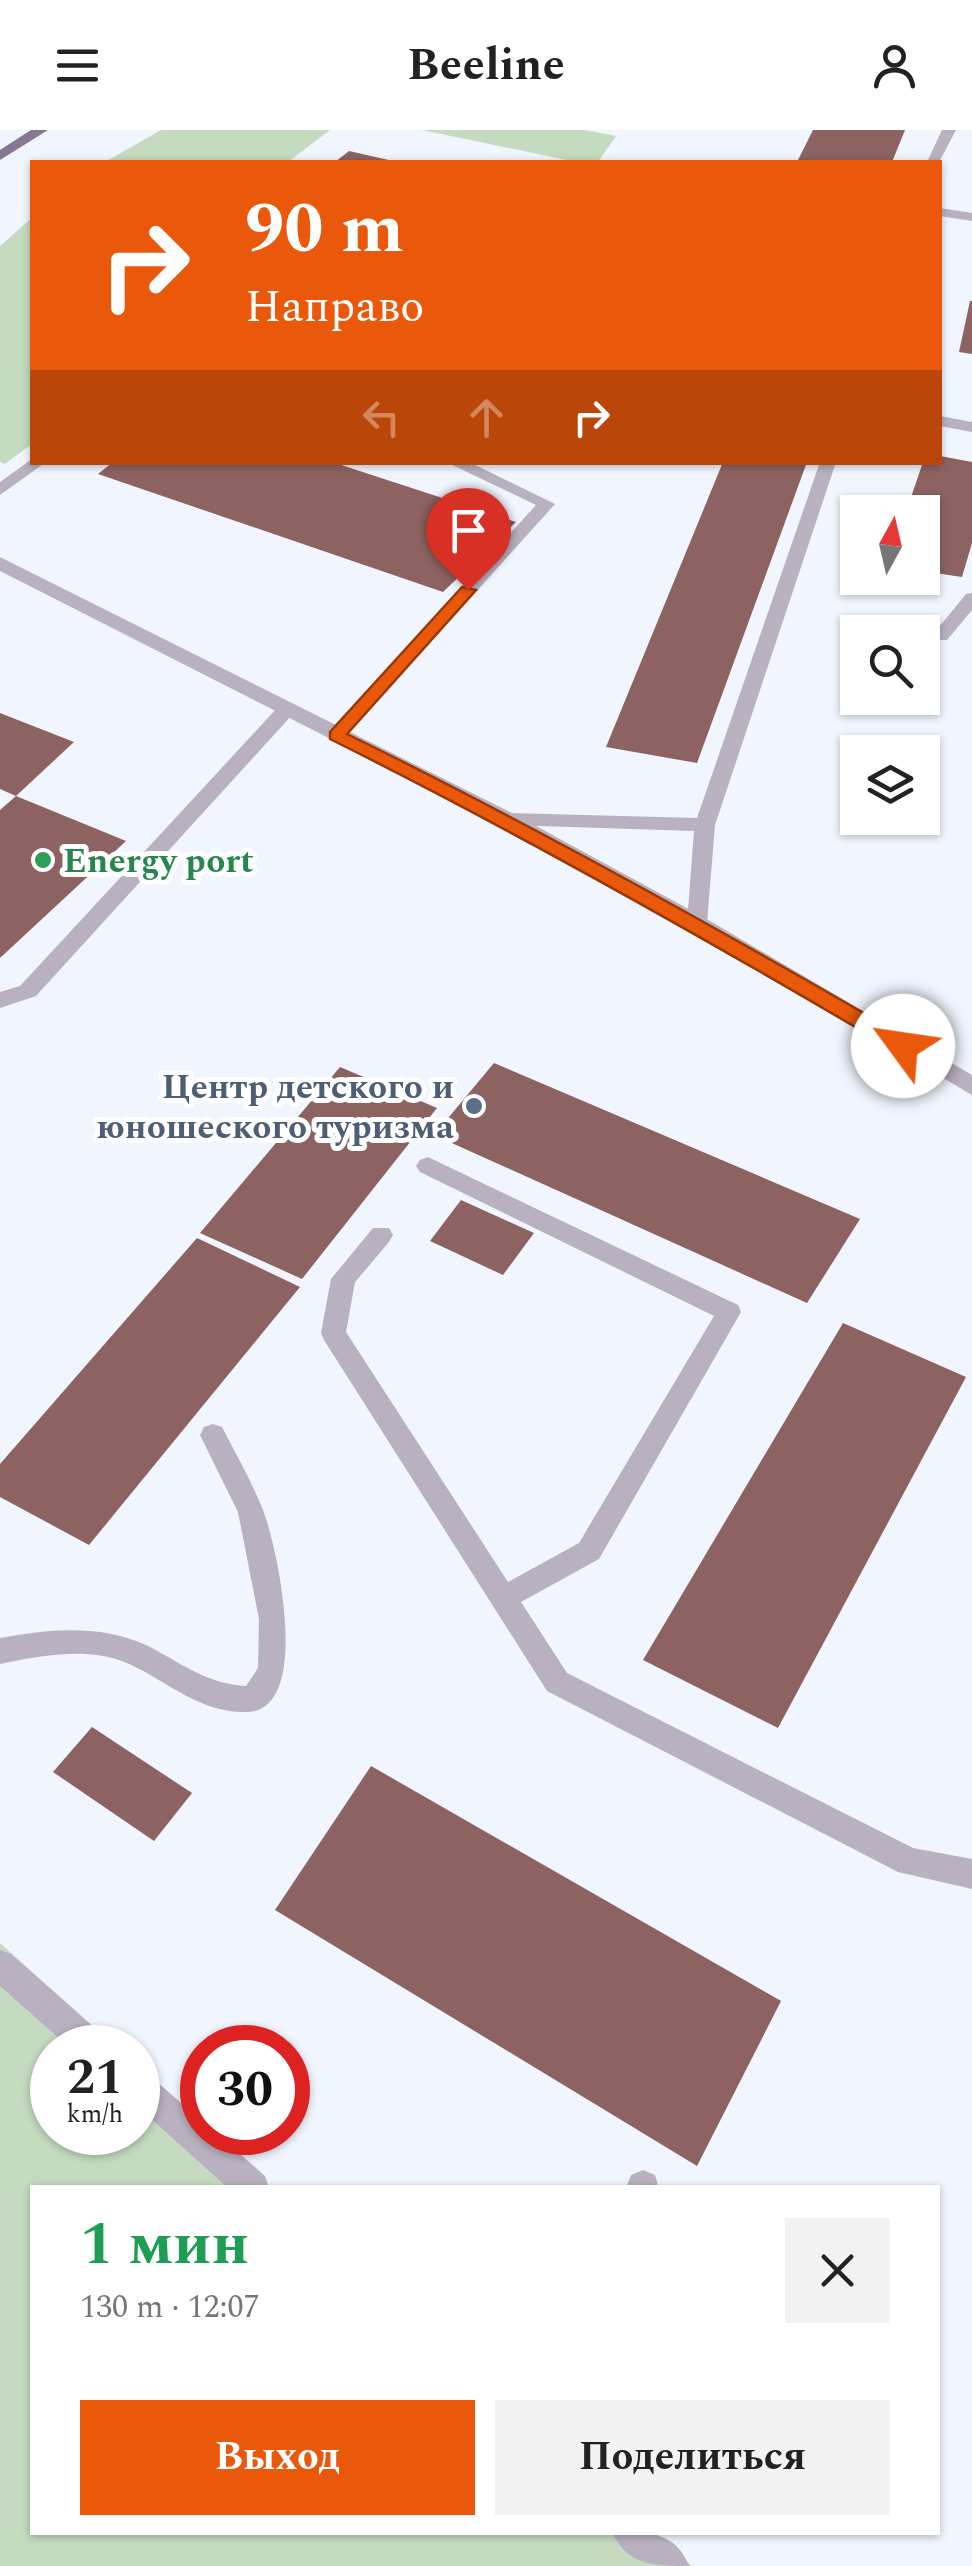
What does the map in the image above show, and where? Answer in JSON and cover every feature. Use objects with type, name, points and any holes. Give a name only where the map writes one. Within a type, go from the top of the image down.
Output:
[{"type":"main road","points":[[0,156],[42,130]]},
{"type":"street","points":[[0,563],[506,820],[698,924],[972,1086]]},
{"type":"lane","points":[[934,160],[949,130]]},
{"type":"lane","points":[[942,212],[972,217]]},
{"type":"lane","points":[[942,421],[972,428]]},
{"type":"lane","points":[[0,490],[34,465]]},
{"type":"lane","points":[[336,736],[546,504],[461,465]]},
{"type":"lane","points":[[698,924],[704,824],[827,465]]},
{"type":"lane","points":[[940,636],[972,598]]},
{"type":"lane","points":[[0,1000],[28,991],[286,710]]},
{"type":"lane","points":[[506,820],[704,824]]},
{"type":"lane","points":[[428,1166],[729,1312],[589,1550],[503,1598]]},
{"type":"lane","points":[[381,1235],[343,1279],[332,1332],[557,1682],[909,1862],[942,1872],[972,1874]]},
{"type":"lane","points":[[0,1652],[46,1641],[128,1650],[221,1700],[253,1699],[272,1671],[273,1620],[251,1512],[213,1436]]},
{"type":"lane","points":[[0,1965],[68,2025]]},
{"type":"lane","points":[[160,2106],[250,2185]]},
{"type":"lane","points":[[634,2535],[671,2566]]},
{"type":"green space","points":[[161,130],[330,130],[291,160],[108,160]]},
{"type":"green space","points":[[422,130],[584,130],[616,136],[599,160],[566,160]]},
{"type":"green space","points":[[30,220],[30,445],[5,464],[0,462],[0,246]]},
{"type":"green space","points":[[0,1943],[91,2025],[30,2025],[30,2155],[160,2155],[160,2087],[180,2106],[180,2155],[235,2155],[269,2185],[30,2185],[30,2535],[658,2535],[692,2566],[0,2566]]},
{"type":"building","points":[[813,130],[905,130],[893,160],[798,160]]},
{"type":"building","points":[[349,151],[389,160],[338,160]]},
{"type":"building","points":[[972,301],[972,354],[959,352]]},
{"type":"building","points":[[942,456],[972,462],[972,543],[962,577],[940,574],[940,495],[912,495],[922,465],[942,465]]},
{"type":"building","points":[[109,465],[341,465],[516,522],[443,592],[98,474]]},
{"type":"building","points":[[722,465],[806,465],[697,763],[606,747]]},
{"type":"building","points":[[0,713],[74,742],[16,796],[0,789]]},
{"type":"building","points":[[16,796],[126,841],[0,958],[0,810]]},
{"type":"building","points":[[494,1063],[860,1219],[807,1303],[434,1135]]},
{"type":"building","points":[[340,1067],[437,1108],[302,1279],[200,1233]]},
{"type":"building","points":[[461,1200],[534,1233],[503,1275],[430,1241]]},
{"type":"building","points":[[197,1238],[300,1287],[89,1545],[0,1497],[0,1464]]},
{"type":"building","points":[[843,1323],[966,1377],[778,1728],[643,1660]]},
{"type":"building","points":[[92,1727],[192,1793],[154,1841],[53,1772]]},
{"type":"building","points":[[371,1766],[781,2001],[697,2166],[275,1910]]},
{"type":"place","name":"Energy port","points":[[43,860]]},
{"type":"place","name":"Центр детского и юношеского туризма","points":[[474,1106]]},
{"type":"route","points":[[468,590],[336,736],[506,820],[666,906],[903,1046]]}]
